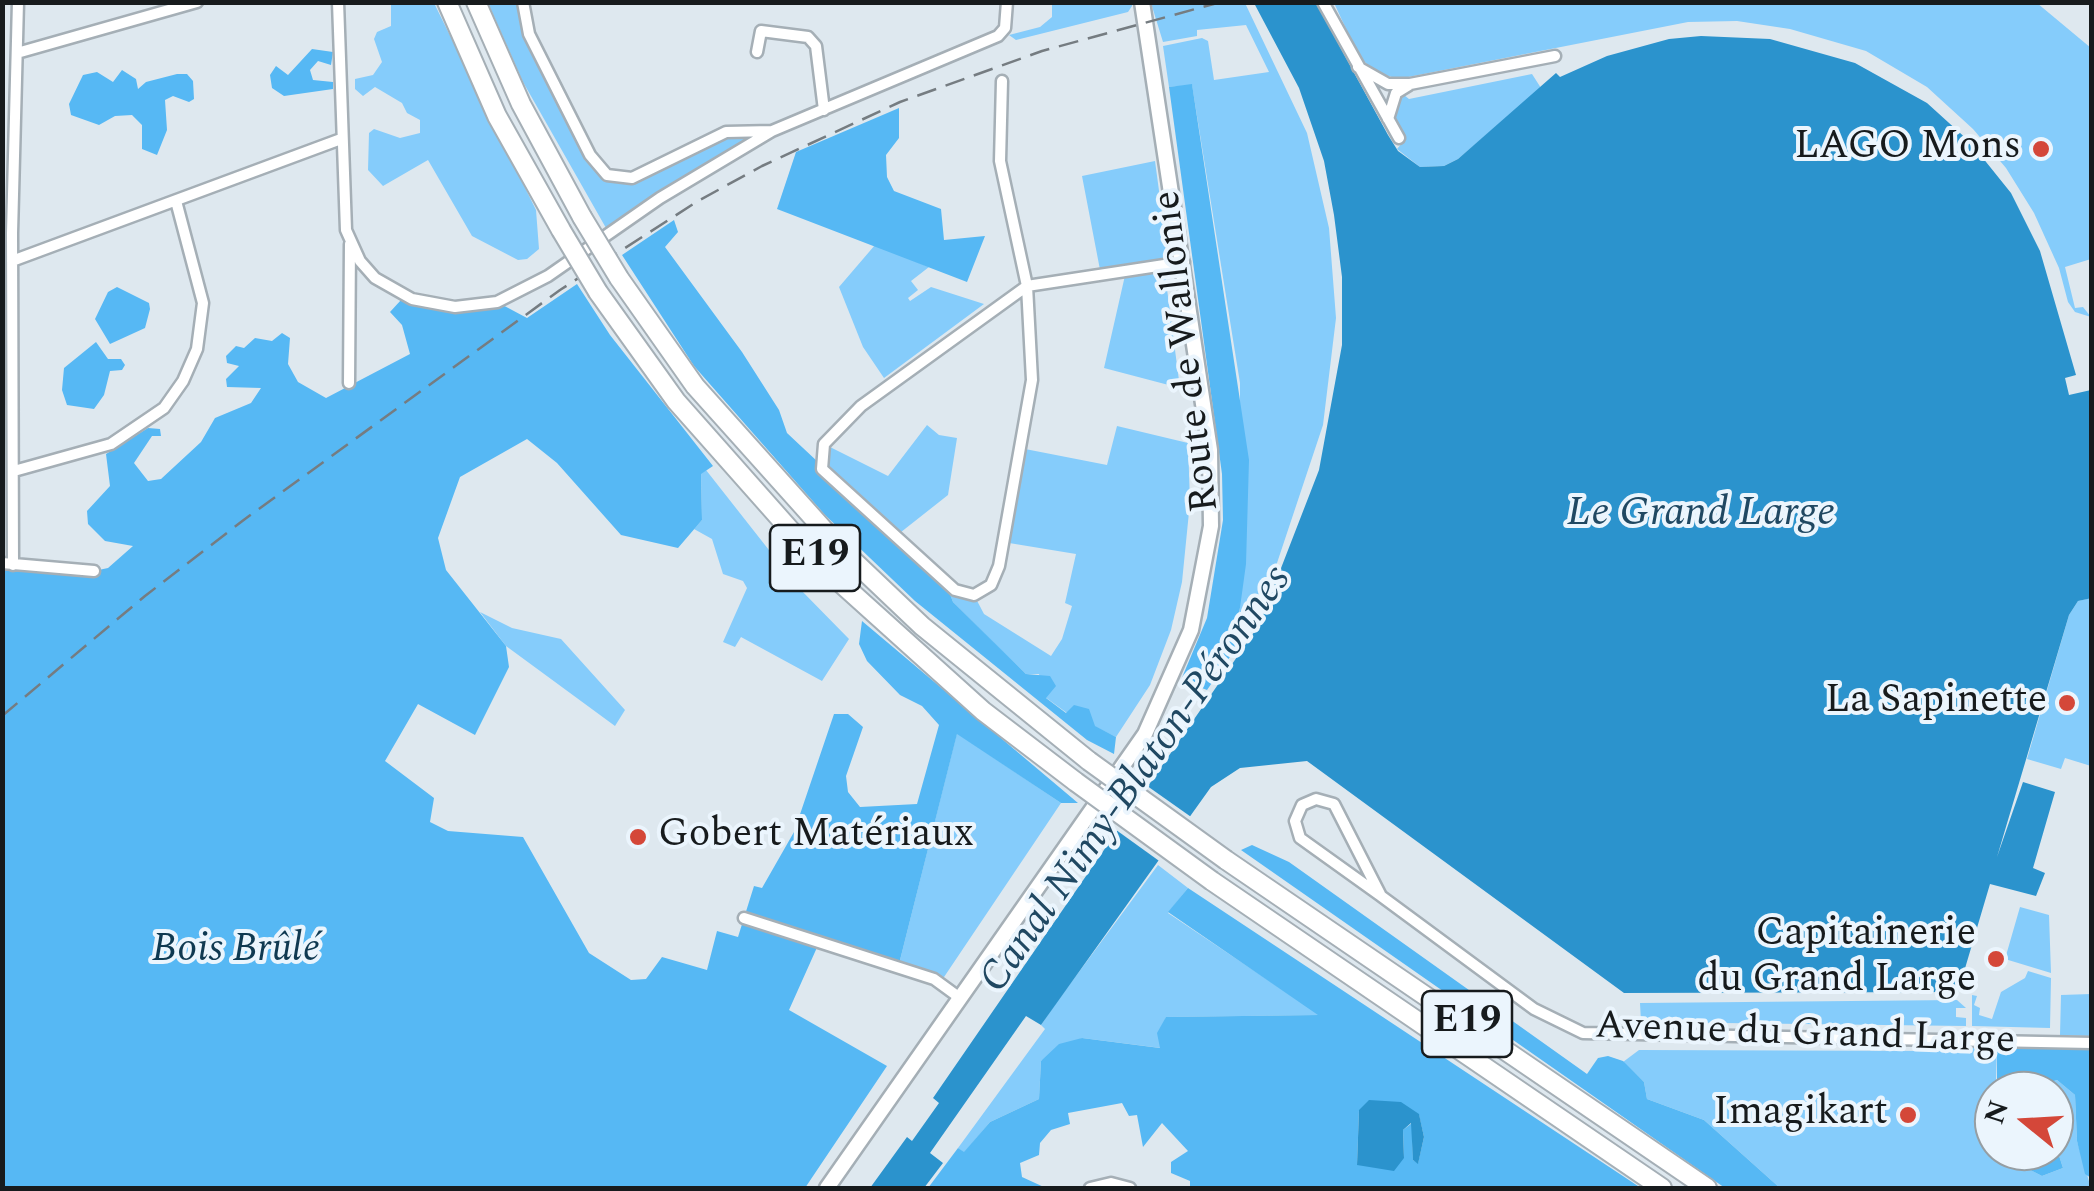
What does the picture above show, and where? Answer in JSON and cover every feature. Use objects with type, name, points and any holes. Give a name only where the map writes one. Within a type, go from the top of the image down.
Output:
[{"type":"highway","name":"E19","points":[[447,2],[498,116],[598,292],[676,401],[823,567],[956,688],[1076,782],[1212,881],[1662,1188]]},
{"type":"highway","name":"E19","points":[[476,2],[521,104],[619,278],[695,386],[842,550],[922,626],[1090,761],[1226,860],[1706,1188]]},
{"type":"main road","name":"Route de Wallonie","points":[[827,1188],[1145,734],[1191,630],[1206,563],[1211,489],[1184,262],[1142,2]]},
{"type":"street","points":[[18,2],[7,232],[12,261],[7,349],[14,472],[8,564],[94,570]]},
{"type":"street","points":[[17,53],[198,2]]},
{"type":"street","points":[[338,2],[342,204],[350,243],[349,383]]},
{"type":"street","points":[[523,2],[529,34],[590,155],[607,175],[632,178],[726,132],[772,131]]},
{"type":"street","points":[[350,243],[375,278],[412,299],[455,307],[497,302],[548,276],[660,198],[772,131],[998,36],[1005,28],[1007,2]]},
{"type":"street","points":[[1323,2],[1399,138]]},
{"type":"street","points":[[757,52],[761,31],[808,38],[816,46],[824,110]]},
{"type":"street","points":[[1358,68],[1388,84],[1410,84],[1555,56]]},
{"type":"street","points":[[1002,81],[1002,176],[1027,286],[1032,380],[999,566],[983,592],[965,595],[822,469],[820,454],[828,438],[861,406],[1027,286],[1184,262]]},
{"type":"street","points":[[1388,119],[1396,92],[1410,84]]},
{"type":"street","points":[[12,261],[341,140]]},
{"type":"street","points":[[14,472],[111,444],[164,408],[183,380],[197,349],[203,303],[176,202]]},
{"type":"street","name":"Avenue du Grand Large","points":[[1381,896],[1334,804],[1316,798],[1302,805],[1295,821],[1300,838],[1534,1008],[1583,1032],[2092,1043]]},
{"type":"street","points":[[744,918],[934,979],[960,998]]},
{"type":"street","points":[[1090,1188],[1111,1183],[1130,1188]]},
{"type":"shaded area","points":[[1132,2],[1132,6],[1128,12],[1016,40],[1009,35],[1040,27],[1052,17],[1052,3]]},
{"type":"shaded area","points":[[391,3],[434,3],[536,210],[539,249],[527,259],[518,260],[472,236],[428,160],[383,186],[368,170],[369,133],[374,129],[400,138],[420,133],[420,120],[407,113],[402,103],[375,87],[363,96],[355,89],[355,79],[373,75],[382,62],[374,39],[377,32],[391,26]]},
{"type":"shaded area","points":[[488,3],[523,3],[529,34],[597,166],[620,178],[726,132],[772,131],[606,228],[523,82]]},
{"type":"shaded area","points":[[1151,3],[1245,3],[1307,133],[1329,228],[1336,318],[1323,425],[1266,596],[1234,651],[1240,617],[1240,383],[1192,85],[1169,87],[1163,46],[1202,38],[1208,41],[1214,80],[1269,72],[1246,25],[1197,30],[1197,36],[1163,42]]},
{"type":"shaded area","points":[[2037,3],[2091,48],[2091,259],[2065,267],[2075,308],[2083,307],[2091,317],[2075,312],[2068,302],[2059,268],[2034,213],[2006,168],[1973,129],[1927,87],[1866,51],[1790,29],[1737,21],[1688,22],[1398,79],[1376,72],[1359,57],[1335,5]]},
{"type":"shaded area","points":[[1532,74],[1541,88],[1458,159],[1444,166],[1420,167],[1397,149],[1403,142],[1388,119],[1404,95],[1409,99]]},
{"type":"shaded area","points":[[1155,161],[1180,388],[1104,368],[1126,271],[1101,275],[1082,176]]},
{"type":"shaded area","points":[[875,245],[929,267],[911,281],[918,290],[908,298],[910,301],[931,287],[984,304],[884,378],[863,347],[839,287]]},
{"type":"shaded area","points":[[927,425],[939,435],[957,438],[948,495],[896,536],[822,469],[824,444],[888,476]]},
{"type":"shaded area","points":[[1117,426],[1188,443],[1190,502],[1182,582],[1171,630],[1150,685],[1116,737],[1067,713],[1045,697],[1039,674],[1026,674],[999,648],[953,602],[945,581],[974,595],[984,614],[1051,656],[1062,639],[1072,606],[1065,603],[1076,554],[1003,542],[1020,448],[1107,465]]},
{"type":"shaded area","points":[[706,470],[798,587],[849,639],[822,681],[741,637],[735,647],[723,642],[747,588],[743,581],[723,574],[712,539],[694,529],[702,520],[701,473]]},
{"type":"shaded area","name":"La Sapinette","points":[[2091,598],[2091,766],[2065,758],[2061,769],[2027,759],[2069,615],[2078,601]]},
{"type":"shaded area","points":[[480,612],[512,628],[561,639],[625,710],[615,726],[506,646]]},
{"type":"shaded area","points":[[957,733],[1061,803],[940,983],[898,968]]},
{"type":"shaded area","points":[[1158,865],[1188,888],[1168,913],[1320,1015],[1166,1017],[1161,1048],[1082,1038],[1041,1061],[1039,1099],[990,1122],[964,1153],[958,1148],[1045,1029],[1041,1025],[1056,1003]]},
{"type":"shaded area","points":[[2020,907],[2049,915],[2051,973],[2005,959]]},
{"type":"shaded area","points":[[2028,971],[2051,978],[2050,1028],[1972,1026],[1972,995],[1977,996],[1974,1005],[1980,1008],[1979,1015],[1992,1019],[2001,992],[2025,978]]},
{"type":"shaded area","points":[[2091,994],[2091,1036],[2060,1035],[2061,995]]},
{"type":"shaded area","points":[[1957,1000],[1966,1008],[1956,1008],[1956,1017],[1966,1018],[1966,1026],[1641,1022],[1640,1003]]},
{"type":"shaded area","points":[[1938,1044],[1997,1046],[1996,1071],[1974,1071],[1974,1171],[2032,1171],[2042,1176],[2074,1171],[2074,1094],[2077,1141],[2091,1188],[1780,1188],[1704,1120],[1647,1099],[1644,1082],[1623,1062],[1639,1050],[1937,1051]]},
{"type":"green space","points":[[312,49],[333,52],[331,65],[318,61],[310,70],[313,80],[333,82],[333,89],[284,96],[272,88],[270,75],[276,66],[288,75]]},
{"type":"green space","points":[[122,70],[136,79],[138,89],[146,82],[177,74],[187,74],[193,81],[194,99],[189,102],[173,96],[165,100],[167,130],[157,155],[142,149],[142,125],[132,115],[115,116],[99,125],[71,115],[69,104],[83,75],[97,72],[113,82]]},
{"type":"green space","points":[[1192,84],[1249,460],[1246,564],[1234,651],[1207,690],[1181,680],[1207,618],[1223,520],[1222,474],[1169,87]]},
{"type":"green space","points":[[899,108],[899,138],[886,155],[887,177],[894,191],[941,209],[944,240],[985,236],[967,282],[777,209],[796,152]]},
{"type":"green space","points":[[674,220],[678,232],[665,247],[742,352],[779,410],[787,433],[945,581],[953,602],[1026,674],[1050,676],[1056,686],[1046,698],[1066,713],[1074,705],[1089,709],[1095,726],[1116,737],[1114,754],[1087,740],[915,601],[825,515],[694,366],[622,255]]},
{"type":"green space","name":"Bois Brûlé","points":[[577,284],[610,335],[713,466],[701,474],[702,520],[678,548],[621,535],[557,463],[527,439],[460,477],[438,538],[446,570],[506,646],[509,667],[475,735],[418,704],[385,761],[434,798],[430,822],[448,831],[523,837],[589,953],[631,980],[646,979],[662,957],[707,970],[717,931],[738,937],[754,886],[762,888],[794,832],[834,714],[848,714],[863,727],[846,776],[848,792],[860,807],[917,804],[939,725],[922,706],[900,695],[867,661],[859,644],[862,621],[1078,803],[1061,803],[957,734],[898,968],[819,943],[789,1010],[887,1066],[805,1188],[3,1188],[2,563],[94,571],[108,568],[133,546],[105,541],[88,524],[87,511],[110,486],[106,454],[148,428],[160,429],[161,436],[152,436],[134,463],[148,481],[161,479],[201,442],[215,418],[251,403],[261,388],[227,387],[226,379],[239,366],[227,363],[226,356],[236,346],[244,348],[255,338],[272,341],[282,333],[290,338],[288,364],[298,382],[326,398],[410,354],[402,325],[390,312],[401,300],[433,304],[497,302],[527,318]]},
{"type":"green space","points":[[117,287],[149,303],[150,309],[145,328],[110,344],[95,319],[108,292]]},
{"type":"green space","points":[[96,342],[108,359],[121,359],[125,365],[122,370],[110,371],[104,395],[94,409],[67,405],[62,390],[64,368]]},
{"type":"green space","points":[[1252,845],[1289,862],[1587,1074],[1598,1058],[1608,1056],[1623,1061],[1644,1082],[1647,1099],[1704,1120],[1780,1188],[1725,1188],[1241,850]]},
{"type":"green space","points":[[1188,888],[1641,1188],[1190,1188],[1190,1181],[1171,1173],[1171,1162],[1188,1151],[1162,1123],[1143,1147],[1137,1115],[1129,1116],[1122,1103],[1068,1113],[1070,1124],[1051,1130],[1040,1143],[1039,1155],[1020,1163],[1022,1177],[1046,1188],[928,1188],[958,1148],[964,1152],[990,1122],[1039,1099],[1041,1061],[1059,1044],[1082,1038],[1160,1048],[1157,1033],[1166,1017],[1318,1015],[1168,912]],"holes":[[[1359,1110],[1419,1115],[1424,1137],[1418,1163],[1413,1160],[1412,1123],[1403,1130],[1404,1158],[1357,1165]]]},
{"type":"green space","points":[[1997,1046],[2091,1049],[2091,1178],[2085,1174],[2077,1141],[2074,1071],[1997,1071]]},
{"type":"water","name":"Le Grand Large","points":[[1254,3],[1316,3],[1398,151],[1420,167],[1444,166],[1458,159],[1556,73],[1560,77],[1607,56],[1669,39],[1701,36],[1770,39],[1855,63],[1927,103],[1970,142],[2011,193],[2040,251],[2076,375],[2065,378],[2069,395],[2091,390],[2092,598],[2078,601],[2069,615],[1997,857],[2023,782],[2055,792],[2033,868],[2045,873],[2036,896],[1990,884],[1958,992],[1624,993],[1307,761],[1240,768],[1211,787],[1041,1025],[1026,1016],[930,1153],[943,1163],[924,1188],[870,1188],[907,1137],[912,1141],[939,1103],[933,1098],[1259,625],[1319,470],[1342,345],[1342,277],[1334,215],[1324,161],[1299,88]]},
{"type":"water","points":[[1369,1100],[1401,1102],[1419,1114],[1424,1137],[1418,1164],[1413,1160],[1411,1123],[1403,1130],[1404,1158],[1394,1171],[1357,1165],[1359,1110]]},
{"type":"pier","points":[[1143,783],[1194,819],[1162,863],[1112,827]]},
{"type":"railway","points":[[2,716],[145,596],[245,519],[560,290],[698,201],[762,166],[900,102],[1042,51],[1221,2]]},
{"type":"place","name":"LAGO Mons","points":[[2041,149]]},
{"type":"place","name":"La Sapinette","points":[[2067,703]]},
{"type":"place","name":"Gobert Matériaux","points":[[638,837]]},
{"type":"place","name":"Capitainerie du Grand Large","points":[[1996,959]]},
{"type":"place","name":"Imagikart","points":[[1908,1115]]},
{"type":"water label","name":"Canal Nimy-Blaton-Péronnes","points":[[1138,781]]}]
